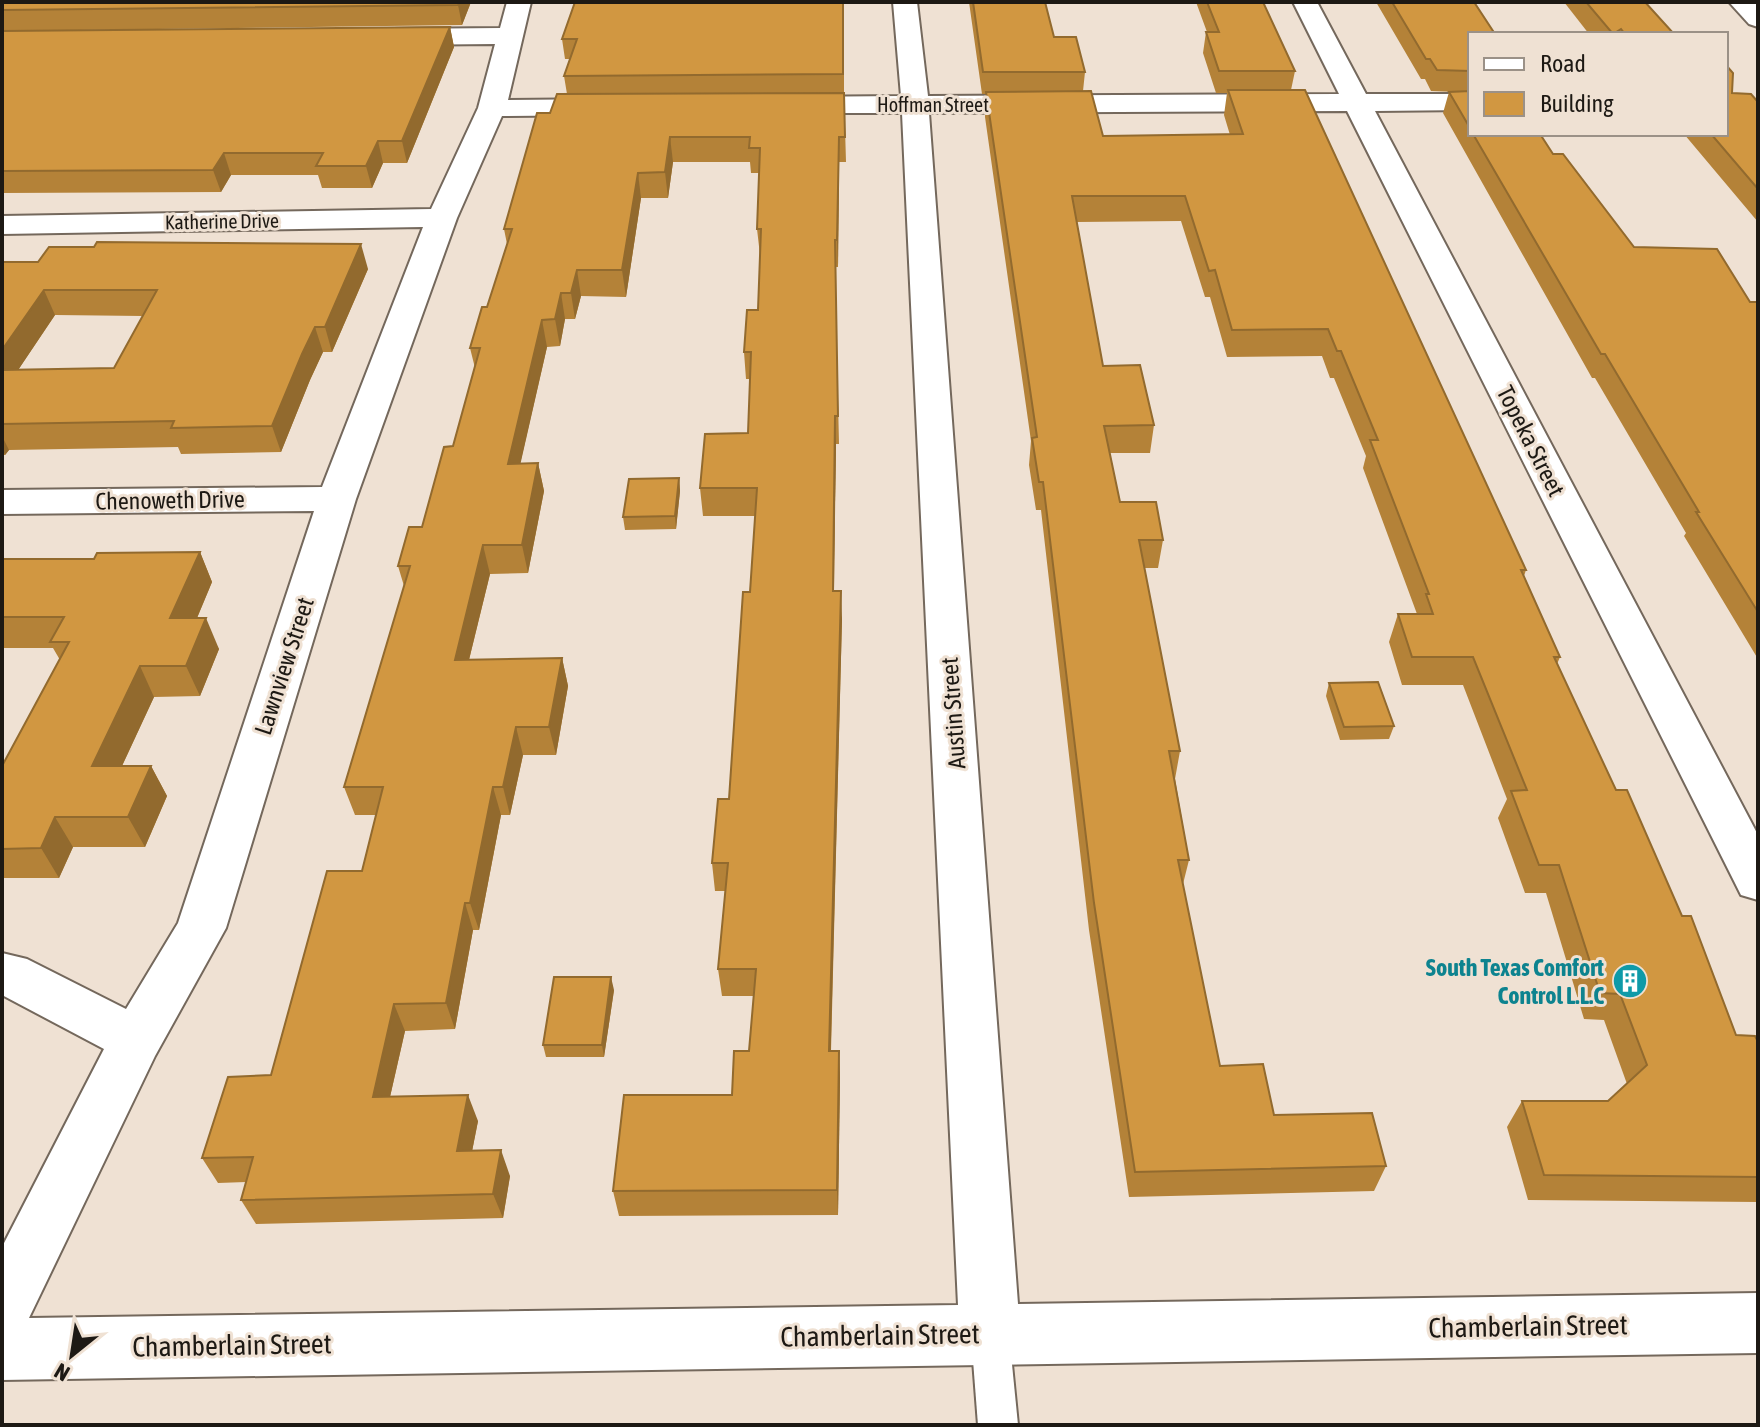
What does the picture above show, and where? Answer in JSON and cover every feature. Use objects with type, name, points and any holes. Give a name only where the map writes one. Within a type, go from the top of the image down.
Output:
[{"type":"street","name":"Austin Street","points":[[905,2],[915,104],[990,1334]]},
{"type":"street","name":"Topeka Street","points":[[1305,2],[1758,881]]},
{"type":"street","points":[[1741,2],[1758,19]]},
{"type":"street","points":[[367,37],[514,19]]},
{"type":"street","name":"Lawnview Street","points":[[2,1309],[136,1040],[201,928],[337,499],[442,218],[492,108],[514,19]]},
{"type":"street","name":"Hoffman Street","points":[[755,105],[1468,102]]},
{"type":"street","points":[[492,108],[643,107]]},
{"type":"street","name":"Katherine Drive","points":[[2,225],[442,218]]},
{"type":"street","name":"Chenoweth Drive","points":[[2,502],[337,499]]},
{"type":"street","points":[[2,974],[9,974],[136,1040]]},
{"type":"street","name":"Chamberlain Street","points":[[2,1349],[1758,1323]]},
{"type":"lane","name":"Austin Street","points":[[990,1334],[998,1425]]},
{"type":"building","points":[[2,2],[460,2],[458,5],[2,10]]},
{"type":"building","points":[[575,2],[843,2],[843,74],[564,76],[577,39],[562,39]]},
{"type":"building","points":[[973,2],[1045,2],[1054,37],[1076,37],[1085,72],[983,72]]},
{"type":"building","points":[[1207,2],[1263,2],[1295,71],[1219,71],[1206,32],[1219,32]]},
{"type":"building","points":[[1392,2],[1474,2],[1494,32],[1468,32],[1468,71],[1437,70],[1430,59],[1426,59]]},
{"type":"building","points":[[1586,2],[1645,2],[1672,32],[1623,32],[1621,29],[1611,32]]},
{"type":"building","points":[[450,27],[402,141],[378,141],[366,166],[316,166],[323,153],[224,153],[213,170],[2,171],[2,31]]},
{"type":"building","points":[[1728,67],[1733,73],[1732,93],[1751,94],[1758,102],[1758,189],[1713,136],[1728,136]]},
{"type":"building","points":[[1228,90],[1305,90],[1526,570],[1521,570],[1560,657],[1554,657],[1616,790],[1627,790],[1682,916],[1691,916],[1736,1035],[1755,1036],[1758,1042],[1758,1177],[1544,1175],[1522,1101],[1608,1101],[1647,1065],[1620,994],[1600,993],[1559,865],[1539,865],[1511,791],[1527,790],[1473,657],[1412,657],[1398,614],[1433,614],[1426,594],[1429,594],[1370,440],[1378,440],[1341,351],[1337,351],[1328,329],[1232,330],[1215,270],[1209,271],[1185,196],[1072,196],[1103,366],[1140,365],[1154,425],[1104,426],[1120,502],[1156,502],[1163,540],[1139,540],[1180,751],[1169,751],[1189,860],[1178,860],[1220,1066],[1263,1064],[1274,1115],[1372,1113],[1386,1166],[1135,1172],[1094,903],[1043,482],[1039,482],[1032,438],[1037,437],[986,92],[1091,91],[1103,136],[1243,134]]},
{"type":"building","points":[[1468,91],[1468,125],[1449,92]]},
{"type":"building","points":[[844,93],[845,137],[839,137],[835,240],[838,416],[835,416],[833,591],[841,591],[829,1051],[839,1051],[837,1190],[613,1191],[624,1095],[732,1095],[734,1051],[749,1051],[756,969],[718,969],[728,863],[712,863],[718,799],[729,799],[743,592],[750,592],[757,488],[700,488],[705,434],[748,433],[751,352],[744,352],[747,310],[758,310],[760,148],[749,148],[750,137],[670,137],[665,172],[638,173],[622,270],[577,270],[571,293],[561,293],[555,319],[542,320],[508,464],[538,463],[522,545],[483,545],[455,660],[562,658],[549,727],[516,727],[503,787],[493,787],[470,903],[465,903],[446,1003],[394,1004],[373,1097],[468,1095],[457,1151],[501,1150],[493,1194],[241,1200],[253,1157],[202,1158],[228,1077],[271,1075],[327,871],[362,871],[383,787],[344,787],[410,566],[398,566],[409,527],[422,527],[444,447],[453,446],[480,348],[470,348],[512,229],[504,229],[537,113],[550,113],[557,94]]},
{"type":"building","points":[[1474,136],[1541,136],[1553,154],[1563,154],[1634,247],[1717,249],[1750,302],[1758,302],[1758,612],[1605,354],[1601,354]]},
{"type":"building","points":[[97,242],[361,244],[325,327],[315,327],[272,426],[171,428],[174,421],[2,424],[2,370],[114,368],[157,290],[44,290],[2,350],[2,262],[38,262],[49,247],[94,247]]},
{"type":"building","points":[[679,478],[675,516],[623,517],[629,479]]},
{"type":"building","points":[[200,552],[170,618],[206,618],[186,666],[140,666],[92,766],[151,766],[128,817],[55,817],[41,848],[2,849],[2,766],[69,642],[50,642],[64,617],[2,617],[2,559],[94,559],[97,553]]},
{"type":"building","points":[[1378,682],[1394,726],[1344,727],[1329,683]]},
{"type":"building","points":[[554,977],[611,977],[602,1045],[543,1045]]},
{"type":"place","name":"South Texas Comfort Control L.L.C","points":[[1630,981]]}]
